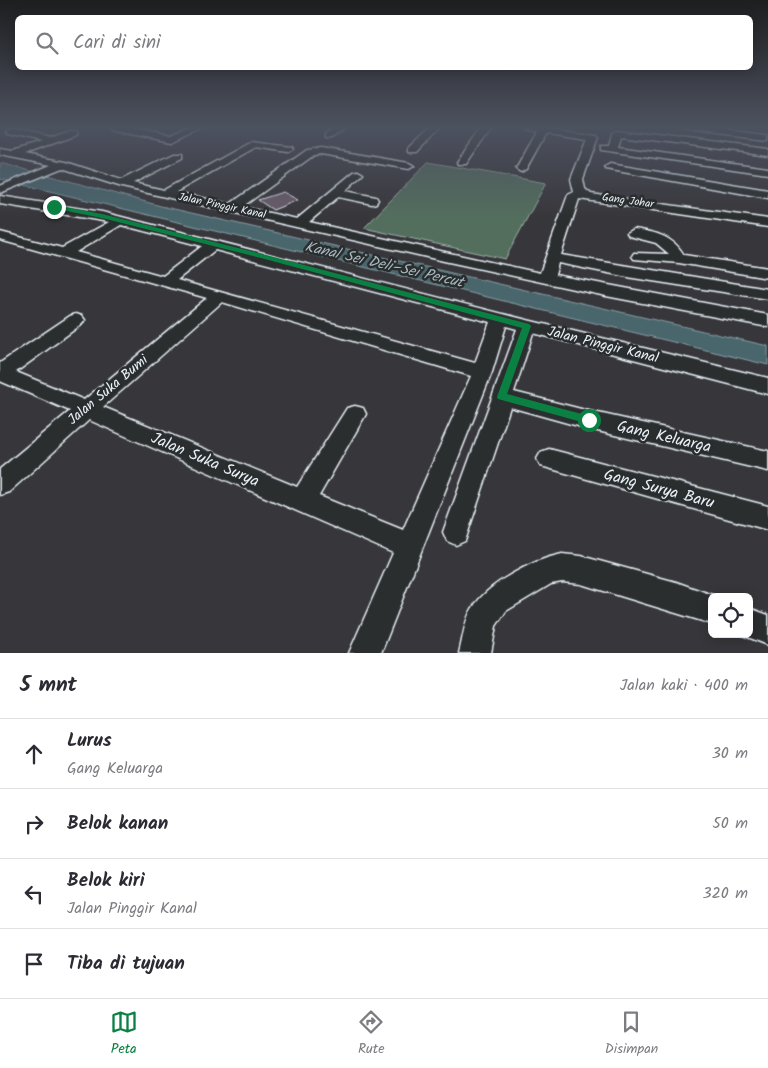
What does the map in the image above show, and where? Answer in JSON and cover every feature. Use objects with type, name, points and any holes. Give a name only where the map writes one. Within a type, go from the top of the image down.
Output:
[{"type":"street","name":"Jalan Pinggir Kanal","points":[[28,158],[165,194],[546,278],[650,300],[768,321]]},
{"type":"street","points":[[122,184],[173,158]]},
{"type":"street","points":[[165,194],[228,158]]},
{"type":"street","points":[[232,208],[302,158]]},
{"type":"street","points":[[365,158],[409,166]]},
{"type":"street","points":[[462,162],[464,158]]},
{"type":"street","points":[[522,169],[528,158]]},
{"type":"street","points":[[585,158],[577,181],[579,191],[586,195]]},
{"type":"street","points":[[708,158],[768,171]]},
{"type":"street","points":[[0,190],[58,166]]},
{"type":"street","points":[[610,167],[768,194]]},
{"type":"street","points":[[300,223],[358,174]]},
{"type":"street","points":[[335,193],[372,200]]},
{"type":"street","name":"Gang Johar","points":[[546,278],[574,195],[586,195],[768,223]]},
{"type":"street","name":"Jalan Pinggir Kanal","points":[[0,200],[54,207],[214,244],[527,326],[768,386]]},
{"type":"street","points":[[64,253],[119,221]]},
{"type":"street","points":[[634,234],[654,236],[665,240],[672,247],[679,260]]},
{"type":"street","points":[[0,236],[166,281],[218,298],[482,372]]},
{"type":"street","points":[[166,281],[214,244]]},
{"type":"street","points":[[639,256],[768,273]]},
{"type":"street","points":[[553,258],[633,273],[768,294]]},
{"type":"street","name":"Jalan Suka Bumi","points":[[0,484],[218,298]]},
{"type":"street","points":[[365,653],[482,372],[500,319]]},
{"type":"street","points":[[0,373],[76,320]]},
{"type":"street","points":[[456,532],[527,326]]},
{"type":"street","name":"Jalan Suka Surya","points":[[0,373],[410,546]]},
{"type":"street","name":"Gang Keluarga","points":[[502,397],[598,423],[768,460]]},
{"type":"street","points":[[302,501],[354,414]]},
{"type":"street","name":"Gang Surya Baru","points":[[549,459],[768,518]]},
{"type":"street","points":[[475,653],[482,620],[496,601],[546,571],[562,568],[581,570],[676,597],[708,609]]},
{"type":"street","points":[[753,624],[768,630]]},
{"type":"green space","points":[[428,162],[546,183],[505,259],[364,228]]},
{"type":"water","name":"Kanal Sei Deli–Sei Percut","points":[[0,163],[161,206],[768,346],[768,365],[0,179]]},
{"type":"building","points":[[283,192],[298,200],[273,210],[258,200]]},
{"type":"route","points":[[54,207],[102,216],[527,326],[502,397],[589,420]]}]
